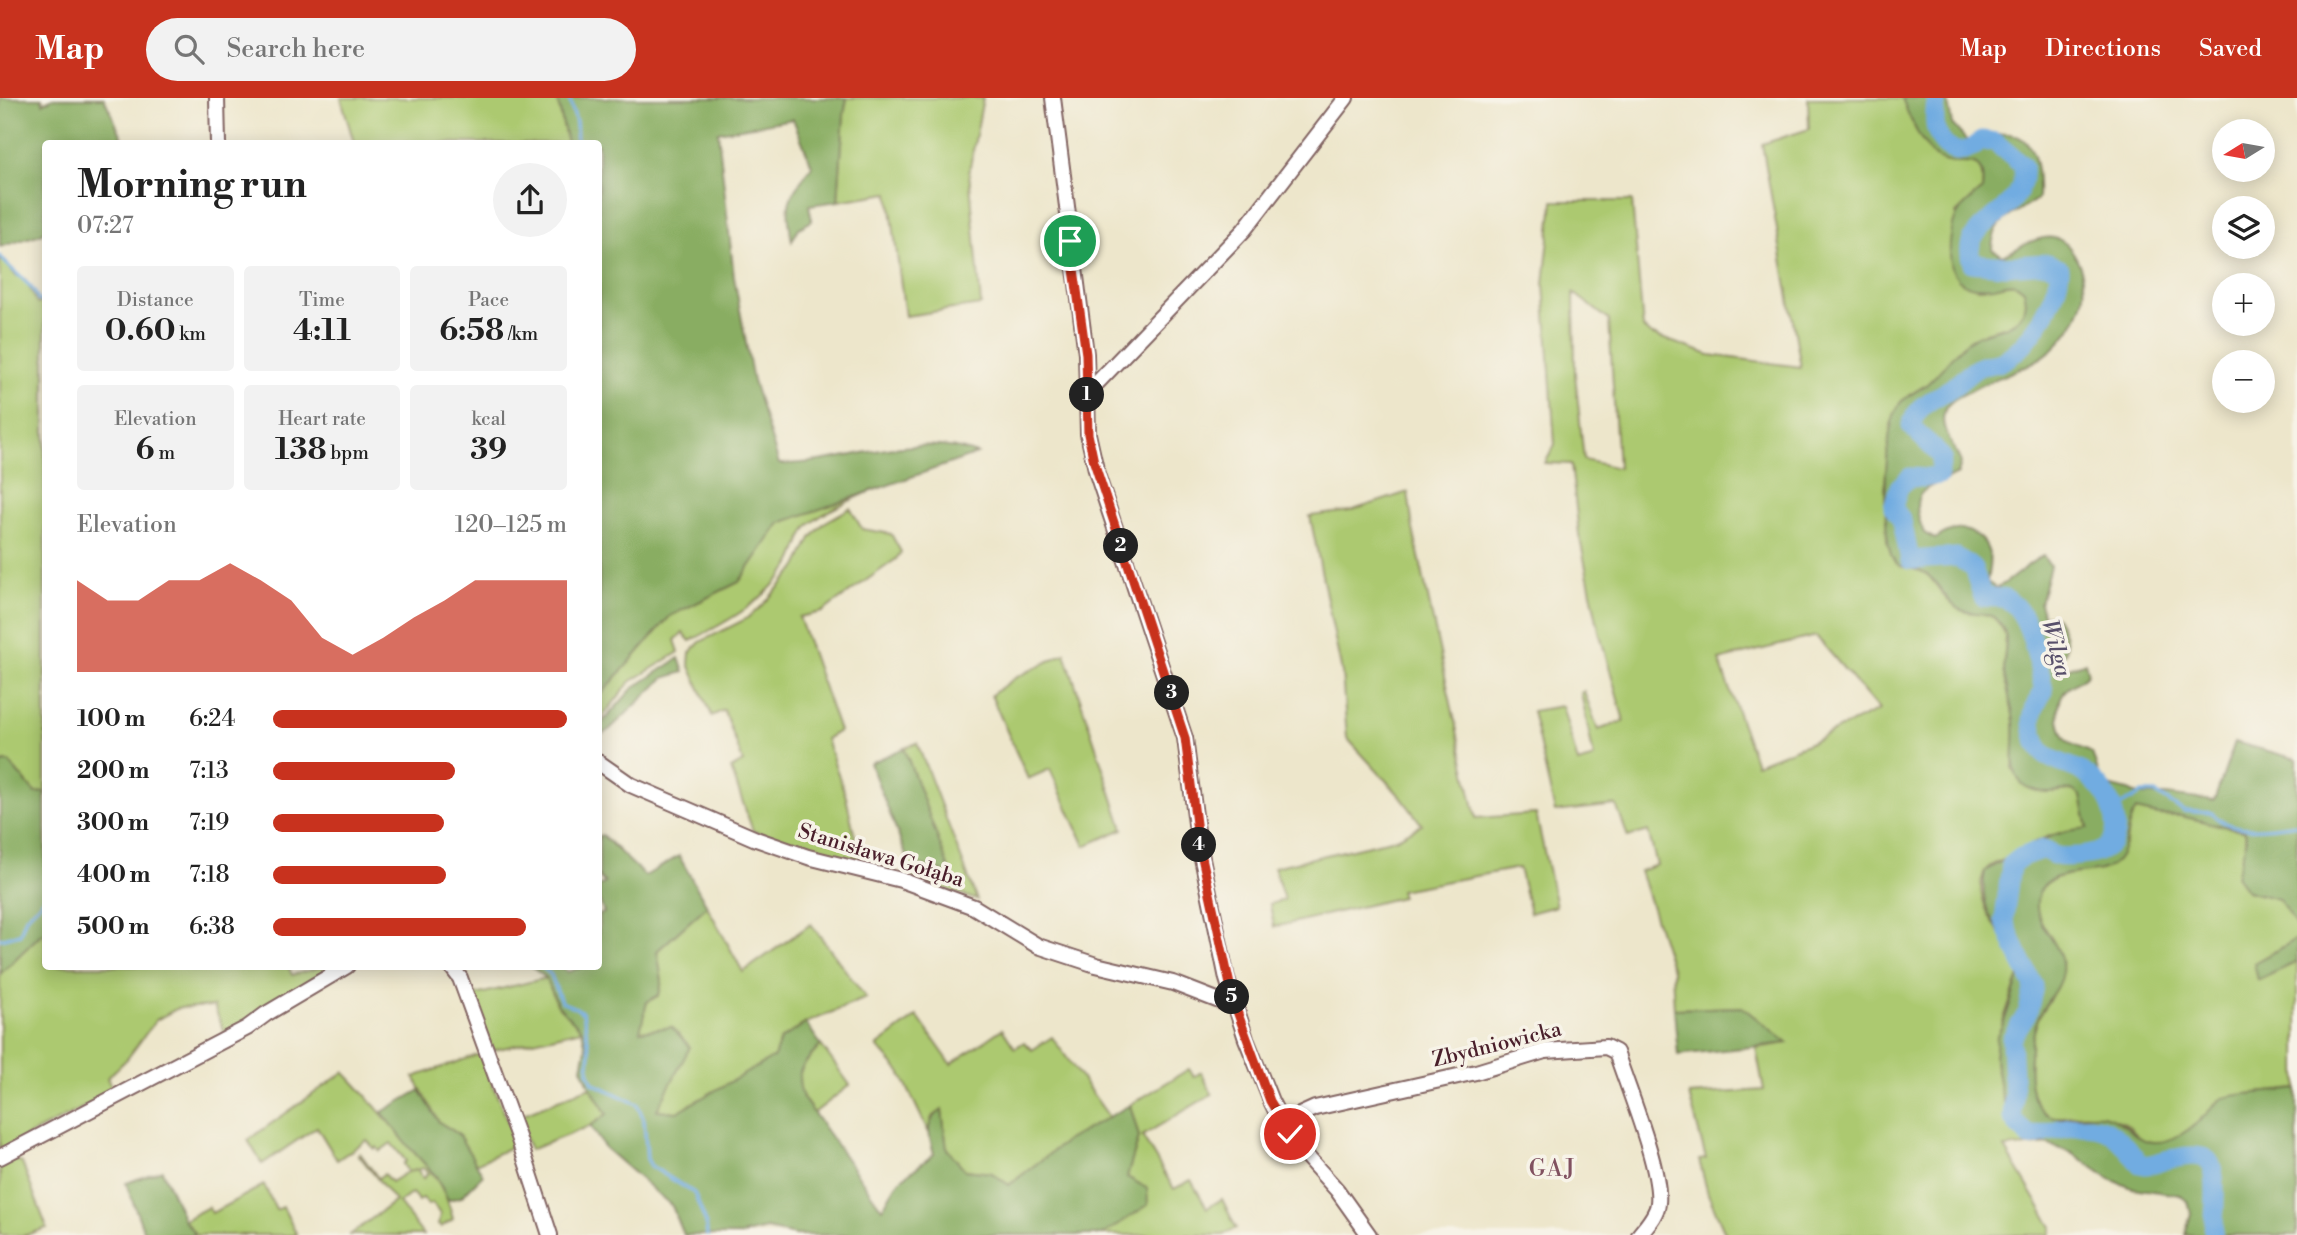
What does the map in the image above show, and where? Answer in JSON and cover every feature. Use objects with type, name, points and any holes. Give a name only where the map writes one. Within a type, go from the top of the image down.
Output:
[{"type":"street","points":[[217,98],[218,140]]},
{"type":"street","points":[[1053,98],[1085,346],[1088,434],[1097,474],[1185,738],[1198,839],[1235,1007],[1260,1076],[1282,1123],[1301,1150],[1337,1190],[1369,1235]]},
{"type":"street","points":[[1087,397],[1094,386],[1244,230],[1346,98]]},
{"type":"street","name":"Stanisława Gołąba","points":[[602,765],[631,785],[756,839],[808,857],[863,869],[952,898],[986,913],[1019,937],[1038,946],[1096,965],[1173,983],[1235,1007]]},
{"type":"street","points":[[0,1157],[247,1028],[340,970]]},
{"type":"street","points":[[454,970],[460,978],[518,1137],[550,1235]]},
{"type":"street","name":"Zbydniowicka","points":[[1282,1123],[1325,1105],[1476,1072],[1545,1051],[1606,1047],[1616,1052],[1655,1175],[1658,1203],[1653,1216],[1639,1235]]},
{"type":"green space","points":[[0,98],[42,98],[43,103],[53,98],[104,98],[124,140],[42,140],[42,233],[0,247]]},
{"type":"green space","points":[[341,98],[557,98],[566,140],[353,140]]},
{"type":"green space","points":[[557,98],[847,98],[838,201],[809,205],[812,221],[799,228],[792,241],[788,217],[790,200],[812,166],[793,119],[718,132],[734,277],[753,381],[779,464],[804,463],[903,447],[953,448],[977,454],[780,523],[739,582],[670,616],[602,694],[602,140],[566,140]]},
{"type":"green space","points":[[847,98],[983,98],[969,172],[981,305],[905,316],[889,193],[838,201]]},
{"type":"green space","points":[[1808,98],[1902,98],[1917,132],[1933,154],[1947,162],[1976,164],[1980,169],[1982,190],[1956,213],[1967,285],[1978,288],[2015,283],[2024,290],[2027,301],[2017,320],[2007,326],[1985,332],[1927,384],[1908,396],[1891,424],[1885,482],[1887,542],[1906,567],[1915,568],[1928,575],[1955,606],[1989,614],[2003,631],[2004,668],[2014,721],[2013,770],[2049,792],[2072,790],[2081,796],[2088,829],[2048,836],[2033,843],[1989,867],[1984,873],[1981,885],[1986,909],[2023,965],[2000,1033],[1995,1059],[1998,1077],[2029,1138],[2051,1144],[2005,1148],[2052,1227],[2050,1235],[1726,1235],[1708,1194],[1699,1160],[1706,1159],[1689,1095],[1764,1090],[1756,1048],[1787,1043],[1742,1007],[1674,1009],[1672,970],[1640,871],[1657,865],[1648,831],[1628,837],[1616,805],[1555,812],[1532,711],[1562,706],[1578,763],[1594,758],[1581,693],[1584,691],[1598,730],[1624,721],[1599,631],[1579,534],[1571,464],[1545,463],[1555,445],[1544,284],[1553,201],[1632,201],[1643,328],[1650,334],[1710,355],[1801,367],[1762,144],[1809,129]],"holes":[[[1574,293],[1609,320],[1618,468],[1584,460],[1575,374]],[[1816,636],[1879,710],[1807,744],[1756,764],[1719,660]]]},
{"type":"green space","points":[[1902,98],[1947,98],[1952,124],[1968,142],[2001,134],[2023,139],[2034,155],[2038,198],[2001,222],[1992,249],[2002,256],[2039,239],[2055,238],[2071,249],[2082,272],[2084,288],[2083,302],[2076,319],[2055,347],[2030,364],[1988,382],[1949,404],[1943,419],[1944,426],[1961,463],[1958,474],[1928,488],[1918,499],[1917,507],[1924,533],[1935,539],[1956,530],[1977,536],[1985,544],[1989,554],[1987,582],[1996,588],[2043,556],[2050,566],[2040,603],[2043,615],[2055,616],[2065,638],[2065,653],[2055,661],[2064,670],[2085,662],[2088,674],[2062,695],[2060,726],[2067,740],[2092,753],[2100,778],[2109,786],[2143,795],[2214,801],[2235,742],[2297,759],[2297,927],[2279,899],[2247,891],[2236,876],[2247,838],[2245,831],[2181,816],[2136,810],[2129,824],[2121,855],[2111,866],[2061,876],[2044,885],[2039,893],[2038,914],[2059,952],[2062,972],[2059,983],[2040,1014],[2033,1038],[2029,1069],[2034,1098],[2041,1109],[2051,1116],[2063,1118],[2103,1115],[2117,1121],[2141,1138],[2161,1142],[2188,1130],[2223,1098],[2297,1089],[2297,1235],[2185,1235],[2191,1213],[2188,1202],[2180,1195],[2132,1188],[2110,1179],[2072,1153],[2018,1133],[2011,1124],[2000,1091],[1995,1058],[1997,1035],[2023,965],[1988,911],[1983,886],[1985,871],[2033,843],[2066,831],[2088,828],[2081,796],[2072,790],[2032,790],[2017,777],[2014,767],[2014,722],[2004,671],[2006,636],[1997,619],[1956,607],[1929,576],[1896,563],[1891,554],[1886,518],[1886,473],[1893,418],[1900,403],[1926,385],[1968,342],[1980,334],[2009,325],[2018,319],[2026,302],[2024,290],[2016,284],[1982,288],[1964,284],[1958,279],[1950,255],[1953,225],[1958,212],[1982,190],[1980,169],[1970,163],[1947,162],[1933,154],[1917,132]]},
{"type":"green space","points":[[0,260],[5,261],[15,275],[25,279],[38,304],[42,303],[42,792],[35,793],[9,762],[0,763]]},
{"type":"green space","points":[[877,488],[817,518],[804,533],[789,567],[768,591],[731,618],[690,641],[683,633],[675,640],[679,652],[630,682],[602,717],[602,692],[670,616],[739,582],[780,523]]},
{"type":"green space","points":[[1408,492],[1413,529],[1476,818],[1536,814],[1556,906],[1530,913],[1519,868],[1400,890],[1402,897],[1274,927],[1270,904],[1284,900],[1274,867],[1395,839],[1422,825],[1401,797],[1347,738],[1342,673],[1310,516],[1350,511]]},
{"type":"green space","points":[[850,508],[862,529],[891,534],[901,552],[896,559],[822,612],[799,617],[839,731],[826,739],[846,797],[861,863],[819,853],[753,831],[731,769],[743,762],[724,710],[712,716],[689,664],[690,653],[700,642],[746,619],[762,606],[797,567],[811,538],[824,523]]},
{"type":"green space","points":[[1065,653],[1123,829],[1085,846],[1050,769],[1028,779],[991,695],[1015,678]]},
{"type":"green space","points":[[679,658],[684,672],[664,678],[602,734],[602,723],[632,689]]},
{"type":"green space","points":[[917,743],[977,900],[912,878],[906,855],[921,865],[950,873],[904,748]]},
{"type":"green space","points":[[904,748],[951,874],[921,865],[906,855],[870,763]]},
{"type":"green space","points":[[9,762],[35,793],[42,792],[42,934],[0,974],[0,763]]},
{"type":"green space","points":[[2136,810],[2181,816],[2245,831],[2247,891],[2279,899],[2297,927],[2297,939],[2254,963],[2259,980],[2297,962],[2297,1089],[2223,1099],[2187,1131],[2160,1143],[2144,1140],[2126,1125],[2111,1118],[2085,1114],[2050,1116],[2037,1105],[2030,1081],[2033,1038],[2039,1016],[2052,994],[2057,961],[2055,945],[2039,918],[2039,892],[2058,877],[2102,870],[2126,844],[2129,820]]},
{"type":"green space","points":[[602,835],[645,876],[679,856],[707,906],[657,951],[662,981],[659,995],[647,1002],[640,1031],[672,1027],[690,1047],[657,1110],[677,1112],[774,1057],[780,1040],[806,1023],[821,1045],[801,1068],[799,1081],[803,1098],[882,1209],[899,1181],[934,1154],[929,1129],[932,1120],[942,1110],[947,1149],[965,1170],[992,1173],[1009,1185],[1066,1141],[1130,1105],[1139,1137],[1127,1177],[1147,1188],[1148,1205],[1102,1235],[796,1235],[766,1229],[741,1235],[684,1235],[672,1206],[605,1148],[590,1126],[607,1114],[582,1068],[586,1048],[582,1030],[558,1006],[546,978],[535,970],[602,970],[602,884],[605,883],[602,880]]},
{"type":"green space","points":[[707,906],[743,972],[811,924],[866,998],[806,1023],[780,1040],[775,1057],[677,1112],[656,1110],[639,1032],[647,1002],[659,995],[662,981],[657,951]]},
{"type":"green space","points":[[42,934],[42,970],[290,970],[292,975],[311,970],[327,970],[329,975],[225,1034],[214,1006],[178,1008],[156,1020],[127,1059],[107,1078],[114,1092],[0,1150],[0,974]]},
{"type":"green space","points":[[2297,939],[2297,962],[2258,980],[2254,963]]},
{"type":"green space","points":[[546,978],[558,1006],[582,1030],[490,1051],[471,996]]},
{"type":"green space","points":[[1742,1007],[1788,1043],[1678,1055],[1674,1009]]},
{"type":"green space","points":[[917,1016],[951,1064],[1002,1029],[1015,1048],[1024,1042],[1032,1050],[1052,1037],[1109,1117],[1066,1141],[1009,1185],[992,1173],[965,1170],[947,1149],[942,1111],[932,1117],[928,1131],[900,1072],[877,1046]]},
{"type":"green space","points":[[821,1045],[850,1085],[814,1113],[801,1093],[799,1077],[801,1070]]},
{"type":"green space","points":[[480,1054],[517,1144],[476,1164],[458,1134],[439,1122],[414,1077]]},
{"type":"green space","points":[[1189,1069],[1194,1077],[1201,1072],[1212,1094],[1142,1136],[1174,1189],[1191,1180],[1207,1208],[1222,1199],[1236,1228],[1223,1235],[1102,1235],[1148,1204],[1127,1177],[1139,1137],[1130,1105]]},
{"type":"green space","points":[[344,1072],[431,1171],[446,1196],[453,1219],[441,1227],[438,1225],[440,1214],[432,1203],[428,1205],[423,1198],[419,1201],[412,1193],[399,1203],[423,1235],[350,1235],[395,1201],[358,1154],[360,1153],[378,1178],[384,1174],[391,1182],[408,1172],[403,1164],[406,1161],[391,1143],[380,1151],[377,1147],[374,1149],[367,1140],[337,1160],[317,1127],[262,1164],[248,1140]],"holes":[[[423,1168],[428,1173],[423,1179],[418,1170],[410,1171]]]},
{"type":"green space","points":[[590,1087],[607,1114],[590,1126],[530,1150],[516,1117]]},
{"type":"green space","points":[[420,1090],[439,1122],[458,1134],[483,1175],[461,1197],[448,1200],[436,1176],[382,1112]]},
{"type":"green space","points":[[13,1158],[22,1163],[47,1228],[26,1235],[0,1235],[0,1164]]},
{"type":"green space","points":[[162,1170],[184,1220],[196,1235],[145,1235],[126,1183]]},
{"type":"green space","points":[[264,1185],[276,1210],[283,1207],[297,1235],[196,1235],[184,1220],[208,1207],[212,1213]]},
{"type":"waterway","points":[[569,98],[576,122],[577,140]]},
{"type":"waterway","name":"Wilga","points":[[1937,98],[1936,128],[1946,146],[1963,151],[1982,140],[1995,142],[2023,166],[2022,183],[2015,196],[1974,236],[1970,248],[1972,263],[2004,266],[2047,263],[2060,269],[2048,308],[2021,346],[2000,362],[1975,369],[1916,413],[1911,426],[1942,457],[1939,475],[1910,477],[1899,487],[1893,507],[1902,521],[1910,560],[1957,557],[1973,568],[1983,597],[2005,599],[2021,614],[2032,639],[2044,691],[2032,717],[2038,745],[2045,755],[2085,773],[2095,782],[2108,799],[2115,822],[2114,838],[2104,849],[2097,852],[2062,857],[2043,849],[2021,857],[2011,865],[2004,920],[2034,986],[2028,1012],[2011,1039],[2014,1096],[2012,1117],[2030,1137],[2077,1126],[2105,1130],[2120,1140],[2140,1164],[2188,1156],[2205,1158],[2214,1174],[2213,1235]]},
{"type":"waterway","points":[[0,256],[32,288],[38,300],[42,301]]},
{"type":"waterway","points":[[2113,810],[2142,793],[2156,793],[2183,811],[2212,813],[2229,825],[2264,828],[2297,824]]},
{"type":"waterway","points":[[0,939],[20,934],[26,917],[42,901]]},
{"type":"waterway","points":[[545,970],[551,975],[561,1002],[583,1013],[590,1052],[588,1071],[593,1083],[637,1104],[644,1120],[647,1159],[651,1166],[694,1193],[706,1223],[707,1235]]},
{"type":"district","name":"GAJ","points":[[1553,1169]]},
{"type":"route","points":[[1070,241],[1086,354],[1088,434],[1094,462],[1185,738],[1198,839],[1227,979],[1270,1101],[1290,1134]]}]
